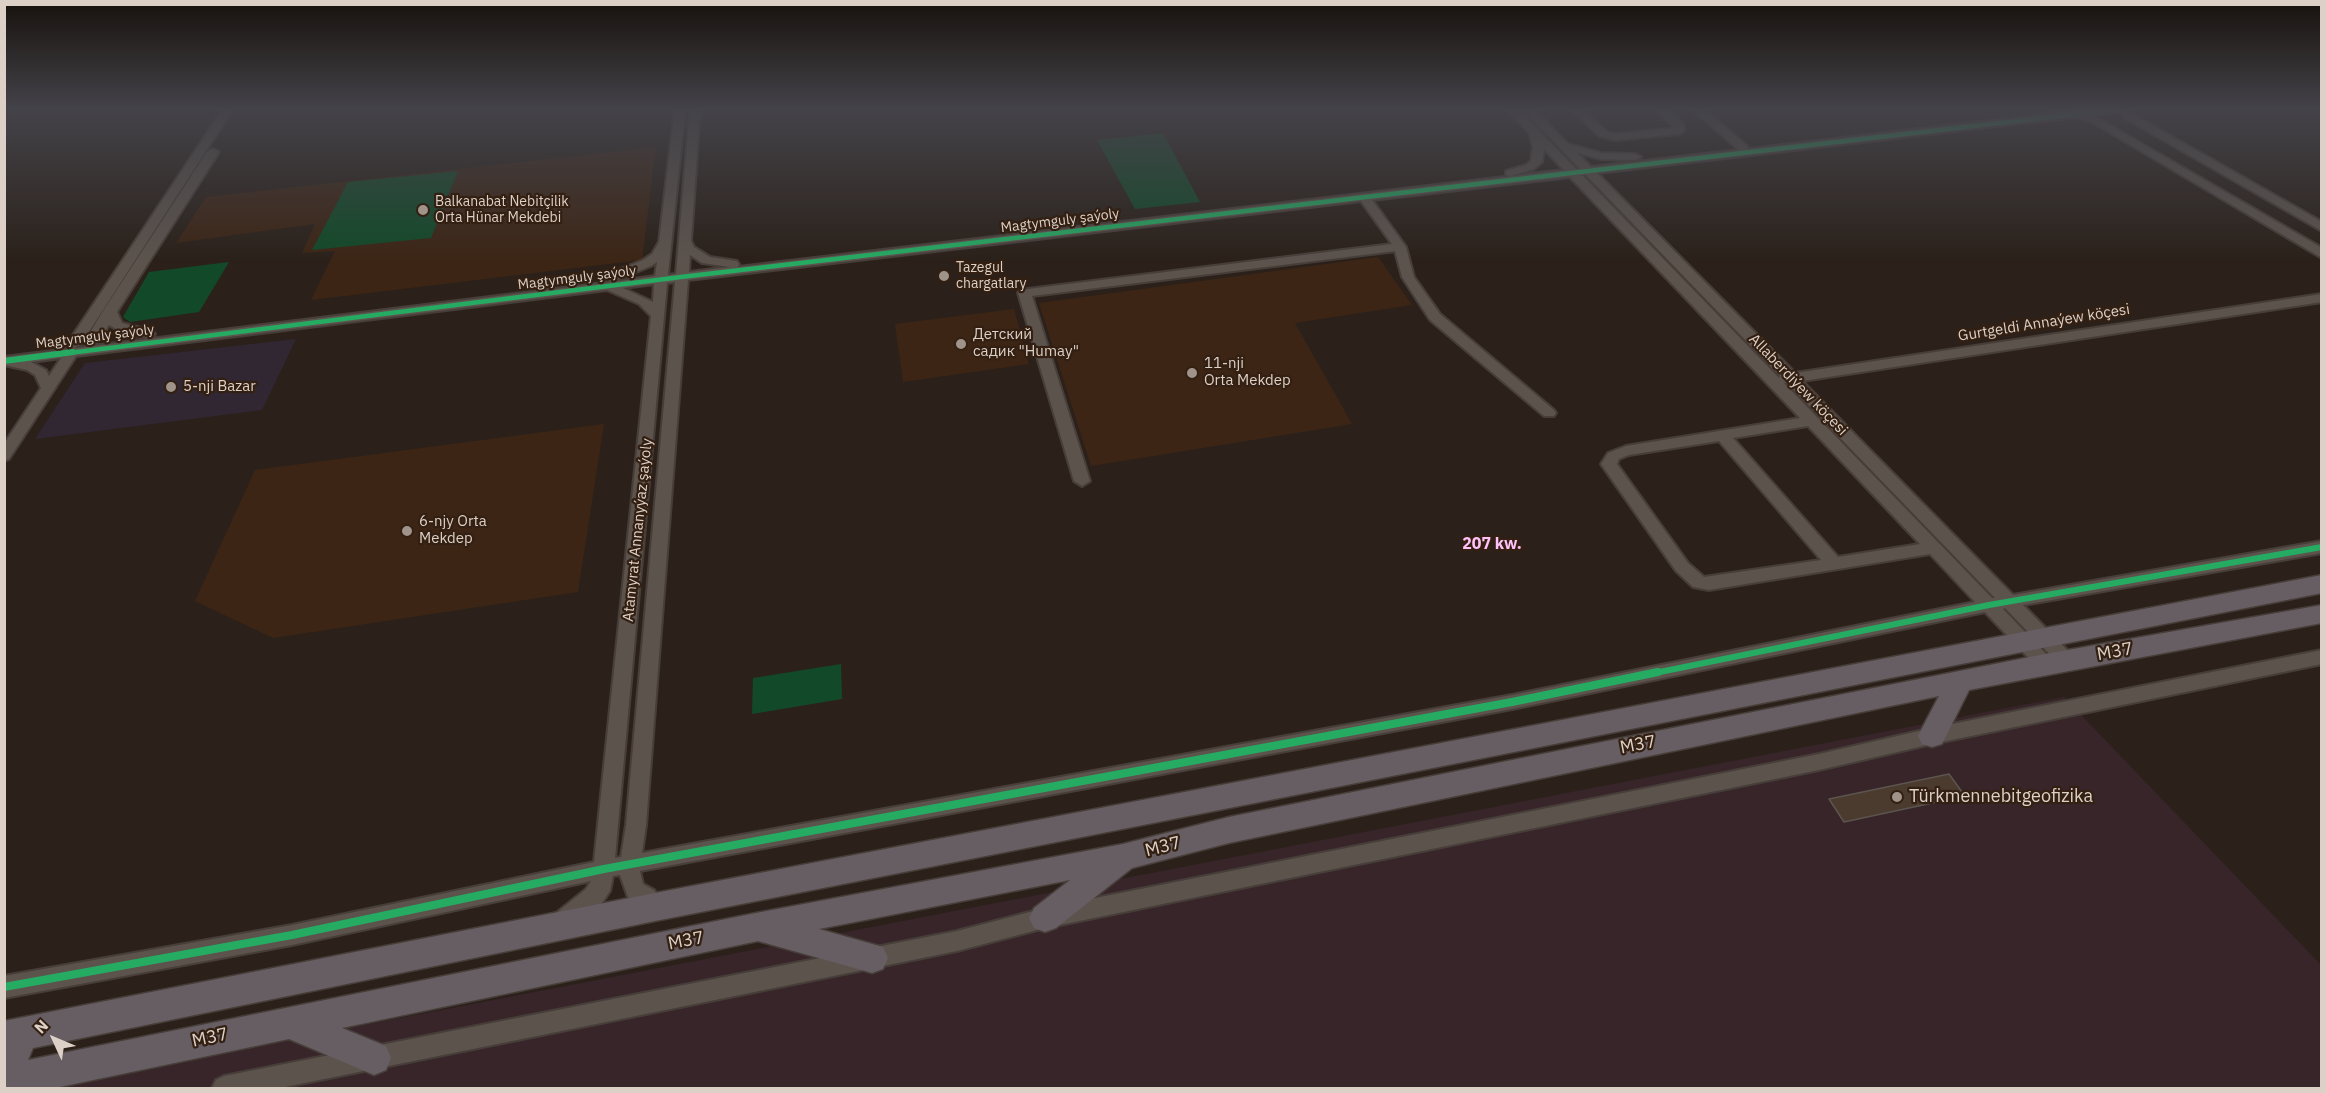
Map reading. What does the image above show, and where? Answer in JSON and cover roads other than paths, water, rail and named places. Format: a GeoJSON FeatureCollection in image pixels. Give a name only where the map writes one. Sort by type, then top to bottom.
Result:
{"type":"FeatureCollection","features":[{"type":"Feature","properties":{"kind":"highway","name":"M37"},"geometry":{"type":"LineString","coordinates":[[4,1082],[286,1022],[756,927],[1123,856],[1229,830],[1960,681],[2045,651],[2322,584]]}},
{"type":"Feature","properties":{"kind":"highway","name":"M37"},"geometry":{"type":"LineString","coordinates":[[13,1037],[655,907],[2045,651],[2322,614]]}},
{"type":"Feature","properties":{"kind":"highway"},"geometry":{"type":"LineString","coordinates":[[1932,736],[1960,681]]}},
{"type":"Feature","properties":{"kind":"highway"},"geometry":{"type":"LineString","coordinates":[[1045,918],[1123,856]]}},
{"type":"Feature","properties":{"kind":"highway"},"geometry":{"type":"LineString","coordinates":[[756,927],[872,958]]}},
{"type":"Feature","properties":{"kind":"highway"},"geometry":{"type":"LineString","coordinates":[[286,1022],[374,1058]]}},
{"type":"Feature","properties":{"kind":"highway"},"geometry":{"type":"LineString","coordinates":[[4,1076],[13,1037]]}},
{"type":"Feature","properties":{"kind":"street"},"geometry":{"type":"LineString","coordinates":[[4,456],[193,160]]}},
{"type":"Feature","properties":{"kind":"street"},"geometry":{"type":"LineString","coordinates":[[92,341],[208,160]]}},
{"type":"Feature","properties":{"kind":"street","name":"Atamyrat Annanyýaz şaýoly"},"geometry":{"type":"LineString","coordinates":[[554,929],[594,896],[602,882],[650,409],[657,314],[675,160]]}},
{"type":"Feature","properties":{"kind":"street","name":"Atamyrat Annanyýaz şaýoly"},"geometry":{"type":"LineString","coordinates":[[655,907],[635,890],[630,876],[630,864],[637,814],[691,160]]}},
{"type":"Feature","properties":{"kind":"street"},"geometry":{"type":"LineString","coordinates":[[1502,176],[1530,167],[1537,160]]}},
{"type":"Feature","properties":{"kind":"street","name":"Allaberdiýew köçesi"},"geometry":{"type":"LineString","coordinates":[[1570,160],[1791,378],[2045,651]]}},
{"type":"Feature","properties":{"kind":"street","name":"Allaberdiýew köçesi"},"geometry":{"type":"LineString","coordinates":[[1573,160],[1600,200],[1810,421],[1934,548],[1998,603],[2045,651]]}},
{"type":"Feature","properties":{"kind":"street","name":"Magtymguly şaýoly"},"geometry":{"type":"LineString","coordinates":[[4,362],[73,348],[92,341],[148,334],[1520,179],[1640,160]]}},
{"type":"Feature","properties":{"kind":"street","name":"Magtymguly şaýoly"},"geometry":{"type":"LineString","coordinates":[[681,274],[733,264],[1655,160]]}},
{"type":"Feature","properties":{"kind":"street"},"geometry":{"type":"LineString","coordinates":[[2163,160],[2322,254]]}},
{"type":"Feature","properties":{"kind":"street"},"geometry":{"type":"LineString","coordinates":[[2205,160],[2322,227]]}},
{"type":"Feature","properties":{"kind":"street"},"geometry":{"type":"LineString","coordinates":[[1520,179],[1561,183],[1600,200]]}},
{"type":"Feature","properties":{"kind":"street"},"geometry":{"type":"LineString","coordinates":[[1365,197],[1400,247],[1408,278],[1435,317],[1549,413]]}},
{"type":"Feature","properties":{"kind":"street"},"geometry":{"type":"LineString","coordinates":[[608,282],[657,256],[666,241]]}},
{"type":"Feature","properties":{"kind":"street"},"geometry":{"type":"LineString","coordinates":[[685,241],[689,249],[706,260],[733,264]]}},
{"type":"Feature","properties":{"kind":"street"},"geometry":{"type":"LineString","coordinates":[[1082,481],[1025,293],[1400,247]]}},
{"type":"Feature","properties":{"kind":"street"},"geometry":{"type":"LineString","coordinates":[[608,282],[644,301],[657,314]]}},
{"type":"Feature","properties":{"kind":"street","name":"Magtymguly şaýoly"},"geometry":{"type":"LineString","coordinates":[[4,352],[73,348],[608,282]]}},
{"type":"Feature","properties":{"kind":"street","name":"Gurtgeldi Annaýew köçesi"},"geometry":{"type":"LineString","coordinates":[[1772,381],[2322,298]]}},
{"type":"Feature","properties":{"kind":"street"},"geometry":{"type":"LineString","coordinates":[[110,311],[116,325],[123,329],[148,334]]}},
{"type":"Feature","properties":{"kind":"street"},"geometry":{"type":"LineString","coordinates":[[4,362],[31,366],[41,373],[49,389]]}},
{"type":"Feature","properties":{"kind":"street"},"geometry":{"type":"LineString","coordinates":[[1810,421],[1626,451],[1613,456],[1609,464],[1689,575],[1699,583],[1709,584],[1934,548]]}},
{"type":"Feature","properties":{"kind":"street"},"geometry":{"type":"LineString","coordinates":[[1722,435],[1834,564]]}},
{"type":"Feature","properties":{"kind":"street"},"geometry":{"type":"LineString","coordinates":[[4,987],[292,935],[604,868],[1512,702],[1998,603],[2322,547]]}},
{"type":"Feature","properties":{"kind":"street"},"geometry":{"type":"LineString","coordinates":[[224,1089],[872,958],[1045,918],[1808,764],[1932,736],[2322,657]]}},
{"type":"Feature","properties":{"kind":"place","name":"Balkanabat Nebitçilik Orta Hünar Mekdebi"},"geometry":{"type":"Point","coordinates":[423,210]}},
{"type":"Feature","properties":{"kind":"place","name":"Tazegul chargatlary"},"geometry":{"type":"Point","coordinates":[944,276]}},
{"type":"Feature","properties":{"kind":"place","name":"Детский садик \"Humay\""},"geometry":{"type":"Point","coordinates":[961,344]}},
{"type":"Feature","properties":{"kind":"place","name":"11-nji Orta Mekdep"},"geometry":{"type":"Point","coordinates":[1192,373]}},
{"type":"Feature","properties":{"kind":"place","name":"5-nji Bazar"},"geometry":{"type":"Point","coordinates":[171,387]}},
{"type":"Feature","properties":{"kind":"place","name":"6-njy Orta Mekdep"},"geometry":{"type":"Point","coordinates":[407,531]}},
{"type":"Feature","properties":{"kind":"place","name":"Türkmennebitgeofizika"},"geometry":{"type":"Point","coordinates":[1897,797]}},
{"type":"Feature","properties":{"kind":"district","name":"207 kw."},"geometry":{"type":"Point","coordinates":[1492,544]}}]}
